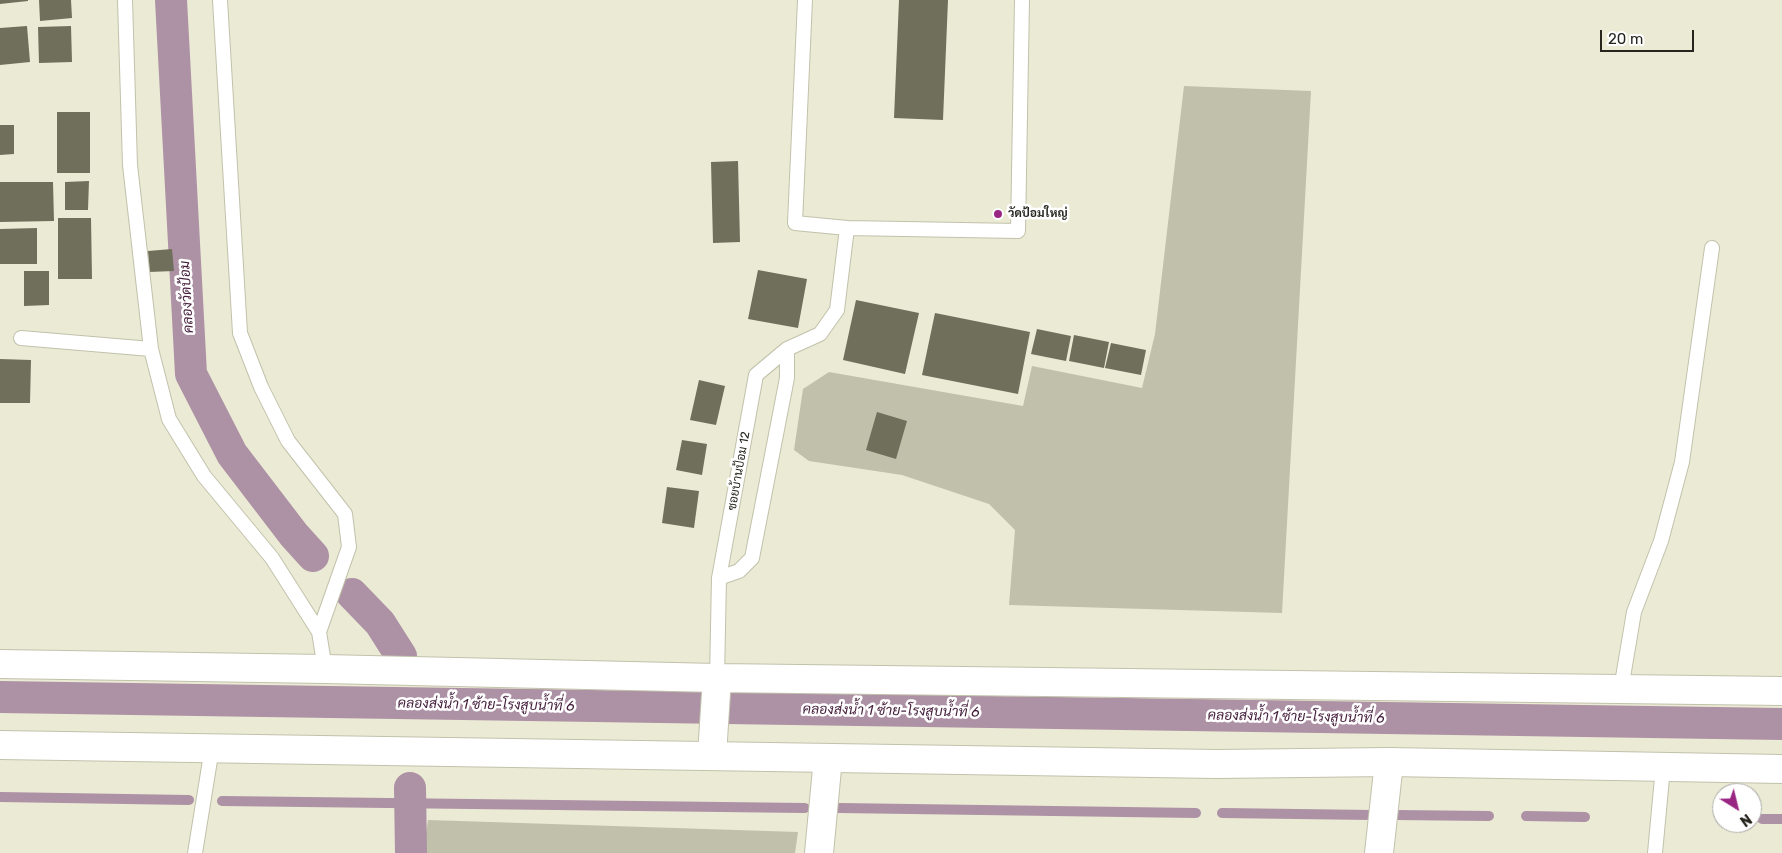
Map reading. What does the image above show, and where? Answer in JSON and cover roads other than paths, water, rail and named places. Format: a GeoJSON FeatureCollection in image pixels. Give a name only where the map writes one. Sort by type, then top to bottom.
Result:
{"type":"FeatureCollection","features":[{"type":"Feature","properties":{"kind":"street"},"geometry":{"type":"LineString","coordinates":[[0,664],[325,669],[717,686],[1782,691]]}},
{"type":"Feature","properties":{"kind":"street","name":"ซอยบ้านป้อม 12"},"geometry":{"type":"LineString","coordinates":[[713,744],[717,686]]}},
{"type":"Feature","properties":{"kind":"street"},"geometry":{"type":"LineString","coordinates":[[0,745],[212,748],[713,744],[828,758],[1217,764],[1389,762],[1782,769]]}},
{"type":"Feature","properties":{"kind":"street"},"geometry":{"type":"LineString","coordinates":[[819,853],[828,758]]}},
{"type":"Feature","properties":{"kind":"street"},"geometry":{"type":"LineString","coordinates":[[1379,853],[1389,762]]}},
{"type":"Feature","properties":{"kind":"lane"},"geometry":{"type":"LineString","coordinates":[[125,0],[130,165],[151,349],[169,420],[204,476],[272,558],[319,632],[325,669]]}},
{"type":"Feature","properties":{"kind":"lane"},"geometry":{"type":"LineString","coordinates":[[220,0],[240,333],[262,387],[288,441],[345,514],[349,547],[319,632]]}},
{"type":"Feature","properties":{"kind":"lane"},"geometry":{"type":"LineString","coordinates":[[805,0],[795,222],[847,228],[1018,230],[1022,0]]}},
{"type":"Feature","properties":{"kind":"lane","name":"ซอยบ้านป้อม 12"},"geometry":{"type":"LineString","coordinates":[[717,686],[719,578],[756,375],[787,349],[820,334],[837,310],[847,228]]}},
{"type":"Feature","properties":{"kind":"lane"},"geometry":{"type":"LineString","coordinates":[[1621,689],[1634,612],[1661,541],[1682,462],[1712,248]]}},
{"type":"Feature","properties":{"kind":"lane"},"geometry":{"type":"LineString","coordinates":[[21,338],[151,349]]}},
{"type":"Feature","properties":{"kind":"lane"},"geometry":{"type":"LineString","coordinates":[[719,578],[739,571],[752,558],[787,378],[787,349]]}},
{"type":"Feature","properties":{"kind":"lane"},"geometry":{"type":"LineString","coordinates":[[196,853],[212,748]]}},
{"type":"Feature","properties":{"kind":"lane"},"geometry":{"type":"LineString","coordinates":[[1656,853],[1663,767]]}},
{"type":"Feature","properties":{"kind":"waterway","name":"คลองวัดป้อม"},"geometry":{"type":"LineString","coordinates":[[171,0],[191,374],[232,454],[294,535],[313,556]]}},
{"type":"Feature","properties":{"kind":"waterway","name":"คลองวัดป้อม"},"geometry":{"type":"LineString","coordinates":[[352,594],[380,623],[401,656]]}},
{"type":"Feature","properties":{"kind":"waterway","name":"คลองส่งน้ำ 1 ซ้าย-โรงสูบน้ำที่ 6"},"geometry":{"type":"LineString","coordinates":[[0,697],[1782,724]]}},
{"type":"Feature","properties":{"kind":"waterway","name":"คลองวัดป้อม"},"geometry":{"type":"LineString","coordinates":[[410,788],[411,853]]}},
{"type":"Feature","properties":{"kind":"waterway"},"geometry":{"type":"LineString","coordinates":[[0,797],[189,800]]}},
{"type":"Feature","properties":{"kind":"waterway"},"geometry":{"type":"LineString","coordinates":[[222,801],[805,808]]}},
{"type":"Feature","properties":{"kind":"waterway"},"geometry":{"type":"LineString","coordinates":[[839,808],[1196,813]]}},
{"type":"Feature","properties":{"kind":"waterway"},"geometry":{"type":"LineString","coordinates":[[1222,813],[1371,815]]}},
{"type":"Feature","properties":{"kind":"waterway"},"geometry":{"type":"LineString","coordinates":[[1396,815],[1489,816]]}},
{"type":"Feature","properties":{"kind":"waterway"},"geometry":{"type":"LineString","coordinates":[[1526,816],[1585,817]]}},
{"type":"Feature","properties":{"kind":"waterway"},"geometry":{"type":"LineString","coordinates":[[1762,819],[1782,819]]}},
{"type":"Feature","properties":{"kind":"place","name":"วัดป้อมใหญ่"},"geometry":{"type":"Point","coordinates":[998,214]}}]}
